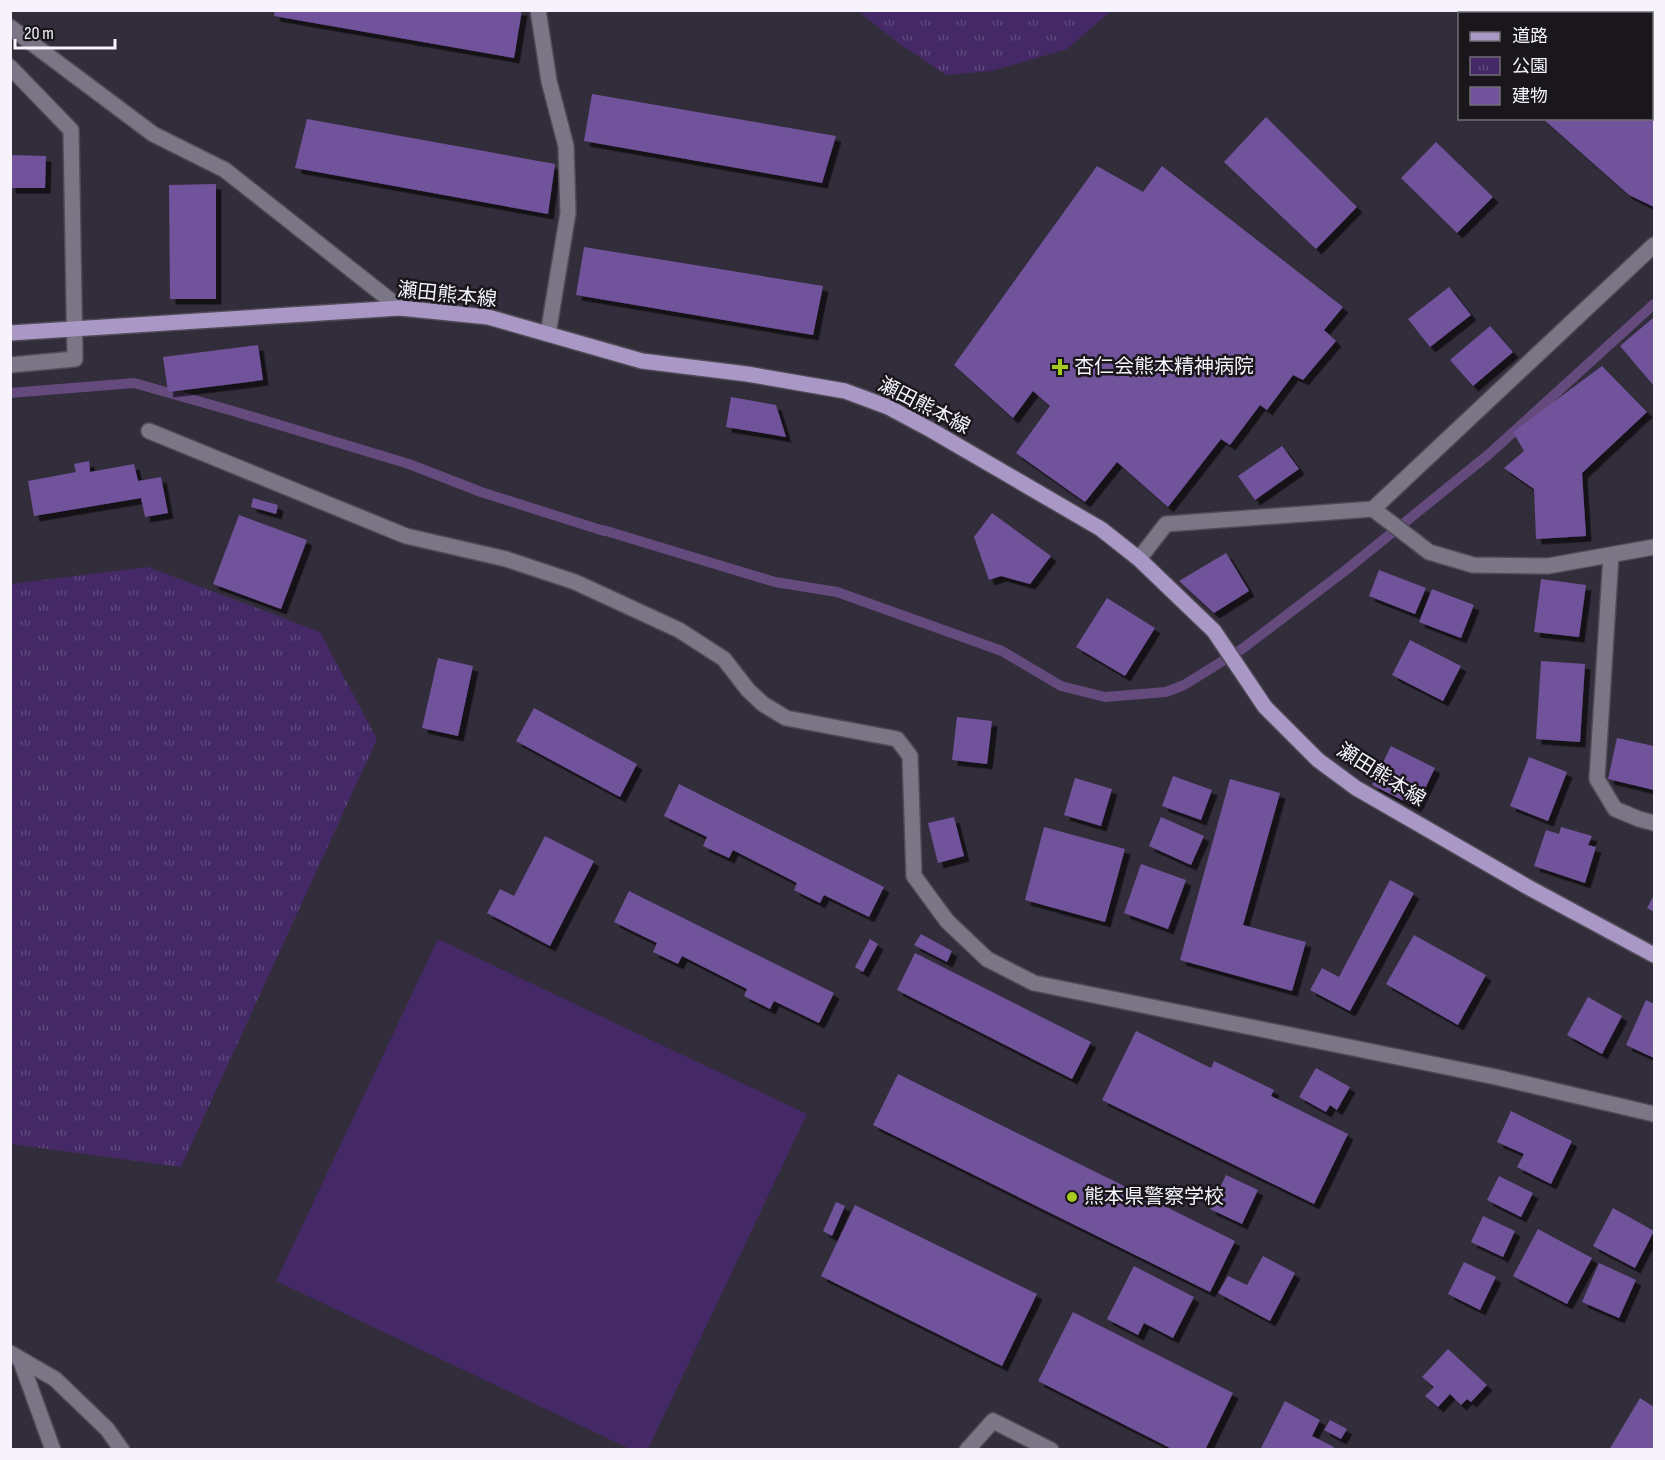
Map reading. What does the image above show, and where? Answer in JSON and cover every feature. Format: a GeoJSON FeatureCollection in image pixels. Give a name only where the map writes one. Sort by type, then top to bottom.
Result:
{"type":"FeatureCollection","features":[{"type":"Feature","properties":{"kind":"main road","name":"瀬田熊本線"},"geometry":{"type":"LineString","coordinates":[[10,333],[400,309],[488,317],[642,361],[747,374],[845,391],[888,407],[1101,529],[1138,559],[1214,631],[1265,707],[1318,760],[1356,788],[1526,886],[1654,955]]}},
{"type":"Feature","properties":{"kind":"street"},"geometry":{"type":"LineString","coordinates":[[538,10],[549,81],[566,146],[568,213],[548,334]]}},
{"type":"Feature","properties":{"kind":"street"},"geometry":{"type":"LineString","coordinates":[[10,27],[153,134],[225,170],[400,309]]}},
{"type":"Feature","properties":{"kind":"street"},"geometry":{"type":"LineString","coordinates":[[10,67],[71,130],[75,359],[10,365]]}},
{"type":"Feature","properties":{"kind":"street"},"geometry":{"type":"LineString","coordinates":[[10,85],[32,89]]}},
{"type":"Feature","properties":{"kind":"street"},"geometry":{"type":"LineString","coordinates":[[1138,559],[1167,524],[1373,509],[1654,245]]}},
{"type":"Feature","properties":{"kind":"street"},"geometry":{"type":"LineString","coordinates":[[149,432],[406,536],[506,559],[575,582],[679,630],[724,659],[748,690],[763,704],[786,718],[897,740],[910,756],[914,876],[947,921],[987,958],[1034,982],[1496,1077],[1654,1114]]}},
{"type":"Feature","properties":{"kind":"street"},"geometry":{"type":"LineString","coordinates":[[1373,509],[1429,552],[1473,565],[1548,566],[1654,547]]}},
{"type":"Feature","properties":{"kind":"street"},"geometry":{"type":"LineString","coordinates":[[1611,555],[1597,779],[1615,809],[1654,823]]}},
{"type":"Feature","properties":{"kind":"street"},"geometry":{"type":"LineString","coordinates":[[15,1356],[53,1449]]}},
{"type":"Feature","properties":{"kind":"street"},"geometry":{"type":"LineString","coordinates":[[15,1356],[55,1379],[107,1429],[122,1449]]}},
{"type":"Feature","properties":{"kind":"street"},"geometry":{"type":"LineString","coordinates":[[967,1449],[993,1421],[1051,1449]]}},
{"type":"Feature","properties":{"kind":"green space"},"geometry":{"type":"Polygon","coordinates":[[[858,11],[1111,11],[1067,49],[992,71],[946,75],[901,45],[858,11]]]}},
{"type":"Feature","properties":{"kind":"green space"},"geometry":{"type":"Polygon","coordinates":[[[148,567],[320,632],[377,739],[181,1167],[11,1144],[11,584],[148,567]]]}},
{"type":"Feature","properties":{"kind":"green space"},"geometry":{"type":"Polygon","coordinates":[[[438,939],[807,1114],[648,1449],[630,1449],[276,1281],[438,939]]]}},
{"type":"Feature","properties":{"kind":"building"},"geometry":{"type":"Polygon","coordinates":[[[275,10],[522,10],[514,58],[274,16],[275,10]]]}},
{"type":"Feature","properties":{"kind":"building"},"geometry":{"type":"Polygon","coordinates":[[[1458,10],[1555,10],[1554,12],[1460,12],[1458,10]]]}},
{"type":"Feature","properties":{"kind":"building"},"geometry":{"type":"Polygon","coordinates":[[[1564,10],[1654,10],[1654,207],[1629,195],[1544,120],[1653,120],[1653,12],[1566,12],[1564,10]]]}},
{"type":"Feature","properties":{"kind":"building"},"geometry":{"type":"Polygon","coordinates":[[[592,94],[836,136],[822,183],[584,141],[592,94]]]}},
{"type":"Feature","properties":{"kind":"building"},"geometry":{"type":"Polygon","coordinates":[[[1266,117],[1357,207],[1316,249],[1224,162],[1266,117]]]}},
{"type":"Feature","properties":{"kind":"building"},"geometry":{"type":"Polygon","coordinates":[[[307,119],[555,164],[548,214],[295,168],[307,119]]]}},
{"type":"Feature","properties":{"kind":"building"},"geometry":{"type":"Polygon","coordinates":[[[1436,142],[1493,197],[1457,233],[1401,178],[1436,142]]]}},
{"type":"Feature","properties":{"kind":"building"},"geometry":{"type":"Polygon","coordinates":[[[10,155],[46,156],[45,188],[10,188],[10,155]]]}},
{"type":"Feature","properties":{"kind":"building"},"geometry":{"type":"Polygon","coordinates":[[[1097,166],[1143,192],[1162,166],[1343,307],[1324,330],[1336,341],[1303,380],[1293,375],[1267,410],[1260,405],[1230,445],[1221,439],[1168,507],[1117,462],[1085,502],[1016,453],[1050,406],[1033,391],[1013,418],[954,365],[1097,166]]]}},
{"type":"Feature","properties":{"kind":"building"},"geometry":{"type":"Polygon","coordinates":[[[216,184],[216,299],[170,299],[169,185],[216,184]]]}},
{"type":"Feature","properties":{"kind":"building"},"geometry":{"type":"Polygon","coordinates":[[[584,247],[823,286],[813,335],[576,295],[584,247]]]}},
{"type":"Feature","properties":{"kind":"building"},"geometry":{"type":"Polygon","coordinates":[[[1449,287],[1471,315],[1430,347],[1408,319],[1449,287]]]}},
{"type":"Feature","properties":{"kind":"building"},"geometry":{"type":"Polygon","coordinates":[[[1654,317],[1654,386],[1620,346],[1654,317]]]}},
{"type":"Feature","properties":{"kind":"building"},"geometry":{"type":"Polygon","coordinates":[[[1490,326],[1513,352],[1473,386],[1450,360],[1490,326]]]}},
{"type":"Feature","properties":{"kind":"building"},"geometry":{"type":"Polygon","coordinates":[[[258,345],[263,380],[168,392],[163,357],[258,345]]]}},
{"type":"Feature","properties":{"kind":"building"},"geometry":{"type":"Polygon","coordinates":[[[1602,366],[1647,412],[1582,473],[1586,536],[1536,539],[1534,489],[1504,468],[1524,451],[1513,432],[1602,366]]]}},
{"type":"Feature","properties":{"kind":"building"},"geometry":{"type":"Polygon","coordinates":[[[731,397],[776,405],[786,437],[726,427],[731,397]]]}},
{"type":"Feature","properties":{"kind":"building"},"geometry":{"type":"Polygon","coordinates":[[[1282,446],[1299,469],[1255,500],[1238,476],[1282,446]]]}},
{"type":"Feature","properties":{"kind":"building"},"geometry":{"type":"Polygon","coordinates":[[[89,461],[90,472],[134,464],[138,481],[161,477],[168,513],[145,517],[141,498],[34,516],[28,481],[76,472],[74,464],[89,461]]]}},
{"type":"Feature","properties":{"kind":"building"},"geometry":{"type":"Polygon","coordinates":[[[253,498],[278,505],[276,514],[251,507],[253,498]]]}},
{"type":"Feature","properties":{"kind":"building"},"geometry":{"type":"Polygon","coordinates":[[[992,513],[1051,556],[1030,584],[1001,576],[989,580],[974,537],[992,513]]]}},
{"type":"Feature","properties":{"kind":"building"},"geometry":{"type":"Polygon","coordinates":[[[239,515],[307,540],[281,609],[213,584],[239,515]]]}},
{"type":"Feature","properties":{"kind":"building"},"geometry":{"type":"Polygon","coordinates":[[[1226,553],[1249,591],[1214,613],[1179,581],[1226,553]]]}},
{"type":"Feature","properties":{"kind":"building"},"geometry":{"type":"Polygon","coordinates":[[[1379,570],[1426,588],[1415,614],[1369,596],[1379,570]]]}},
{"type":"Feature","properties":{"kind":"building"},"geometry":{"type":"Polygon","coordinates":[[[1541,579],[1586,585],[1579,637],[1534,632],[1541,579]]]}},
{"type":"Feature","properties":{"kind":"building"},"geometry":{"type":"Polygon","coordinates":[[[1432,589],[1474,605],[1461,638],[1419,622],[1432,589]]]}},
{"type":"Feature","properties":{"kind":"building"},"geometry":{"type":"Polygon","coordinates":[[[1107,598],[1155,628],[1125,676],[1076,647],[1107,598]]]}},
{"type":"Feature","properties":{"kind":"building"},"geometry":{"type":"Polygon","coordinates":[[[1410,640],[1461,666],[1443,701],[1392,675],[1410,640]]]}},
{"type":"Feature","properties":{"kind":"building"},"geometry":{"type":"Polygon","coordinates":[[[438,658],[473,666],[458,736],[422,728],[438,658]]]}},
{"type":"Feature","properties":{"kind":"building"},"geometry":{"type":"Polygon","coordinates":[[[1541,661],[1585,664],[1580,742],[1536,739],[1541,661]]]}},
{"type":"Feature","properties":{"kind":"building"},"geometry":{"type":"Polygon","coordinates":[[[534,708],[637,764],[620,797],[516,741],[534,708]]]}},
{"type":"Feature","properties":{"kind":"building"},"geometry":{"type":"Polygon","coordinates":[[[957,717],[992,721],[987,764],[952,760],[957,717]]]}},
{"type":"Feature","properties":{"kind":"building"},"geometry":{"type":"Polygon","coordinates":[[[1617,738],[1654,746],[1654,790],[1608,779],[1617,738]]]}},
{"type":"Feature","properties":{"kind":"building"},"geometry":{"type":"Polygon","coordinates":[[[1391,746],[1435,768],[1416,807],[1372,785],[1391,746]]]}},
{"type":"Feature","properties":{"kind":"building"},"geometry":{"type":"Polygon","coordinates":[[[1529,757],[1567,772],[1548,821],[1510,806],[1529,757]]]}},
{"type":"Feature","properties":{"kind":"building"},"geometry":{"type":"Polygon","coordinates":[[[1173,776],[1212,790],[1201,820],[1162,806],[1173,776]]]}},
{"type":"Feature","properties":{"kind":"building"},"geometry":{"type":"Polygon","coordinates":[[[1075,778],[1112,789],[1101,826],[1064,815],[1075,778]]]}},
{"type":"Feature","properties":{"kind":"building"},"geometry":{"type":"Polygon","coordinates":[[[1230,779],[1280,793],[1243,925],[1306,942],[1292,991],[1180,960],[1230,779]]]}},
{"type":"Feature","properties":{"kind":"building"},"geometry":{"type":"Polygon","coordinates":[[[679,784],[884,887],[869,917],[824,895],[820,903],[794,890],[797,883],[733,850],[729,858],[703,846],[707,837],[664,816],[679,784]]]}},
{"type":"Feature","properties":{"kind":"building"},"geometry":{"type":"Polygon","coordinates":[[[954,817],[964,856],[938,863],[928,823],[954,817]]]}},
{"type":"Feature","properties":{"kind":"building"},"geometry":{"type":"Polygon","coordinates":[[[1161,817],[1204,836],[1191,865],[1149,846],[1161,817]]]}},
{"type":"Feature","properties":{"kind":"building"},"geometry":{"type":"Polygon","coordinates":[[[1044,827],[1125,849],[1105,922],[1025,900],[1044,827]]]}},
{"type":"Feature","properties":{"kind":"building"},"geometry":{"type":"Polygon","coordinates":[[[1561,827],[1592,836],[1588,845],[1596,847],[1585,883],[1534,866],[1546,830],[1559,834],[1561,827]]]}},
{"type":"Feature","properties":{"kind":"building"},"geometry":{"type":"Polygon","coordinates":[[[545,836],[594,861],[550,946],[487,913],[500,889],[514,896],[545,836]]]}},
{"type":"Feature","properties":{"kind":"building"},"geometry":{"type":"Polygon","coordinates":[[[1141,864],[1186,880],[1168,929],[1124,913],[1141,864]]]}},
{"type":"Feature","properties":{"kind":"building"},"geometry":{"type":"Polygon","coordinates":[[[1390,880],[1414,893],[1350,1011],[1310,990],[1322,968],[1339,977],[1390,880]]]}},
{"type":"Feature","properties":{"kind":"building"},"geometry":{"type":"Polygon","coordinates":[[[629,891],[834,993],[819,1023],[774,1001],[770,1009],[744,996],[747,989],[682,956],[678,964],[653,952],[657,943],[614,922],[629,891]]]}},
{"type":"Feature","properties":{"kind":"building"},"geometry":{"type":"Polygon","coordinates":[[[1654,895],[1654,912],[1647,908],[1654,895]]]}},
{"type":"Feature","properties":{"kind":"building"},"geometry":{"type":"Polygon","coordinates":[[[921,934],[952,951],[947,962],[914,945],[921,934]]]}},
{"type":"Feature","properties":{"kind":"building"},"geometry":{"type":"Polygon","coordinates":[[[1414,935],[1486,975],[1458,1025],[1386,984],[1414,935]]]}},
{"type":"Feature","properties":{"kind":"building"},"geometry":{"type":"Polygon","coordinates":[[[870,939],[878,944],[863,972],[855,967],[870,939]]]}},
{"type":"Feature","properties":{"kind":"building"},"geometry":{"type":"Polygon","coordinates":[[[915,953],[1091,1042],[1072,1079],[897,990],[915,953]]]}},
{"type":"Feature","properties":{"kind":"building"},"geometry":{"type":"Polygon","coordinates":[[[1588,997],[1622,1016],[1602,1054],[1567,1035],[1588,997]]]}},
{"type":"Feature","properties":{"kind":"building"},"geometry":{"type":"Polygon","coordinates":[[[1646,1000],[1654,1004],[1654,1058],[1626,1045],[1646,1000]]]}},
{"type":"Feature","properties":{"kind":"building"},"geometry":{"type":"Polygon","coordinates":[[[1136,1031],[1211,1068],[1214,1061],[1274,1090],[1271,1096],[1348,1134],[1314,1204],[1102,1100],[1136,1031]]]}},
{"type":"Feature","properties":{"kind":"building"},"geometry":{"type":"Polygon","coordinates":[[[1316,1068],[1350,1087],[1337,1110],[1330,1105],[1326,1112],[1299,1097],[1316,1068]]]}},
{"type":"Feature","properties":{"kind":"building"},"geometry":{"type":"Polygon","coordinates":[[[898,1074],[1235,1241],[1210,1292],[873,1125],[898,1074]]]}},
{"type":"Feature","properties":{"kind":"building"},"geometry":{"type":"Polygon","coordinates":[[[1511,1111],[1572,1141],[1551,1184],[1517,1167],[1524,1154],[1497,1142],[1511,1111]]]}},
{"type":"Feature","properties":{"kind":"building"},"geometry":{"type":"Polygon","coordinates":[[[1226,1175],[1258,1190],[1242,1224],[1210,1209],[1226,1175]]]}},
{"type":"Feature","properties":{"kind":"building"},"geometry":{"type":"Polygon","coordinates":[[[1499,1176],[1533,1193],[1521,1217],[1487,1200],[1499,1176]]]}},
{"type":"Feature","properties":{"kind":"building"},"geometry":{"type":"Polygon","coordinates":[[[836,1202],[845,1206],[832,1236],[823,1231],[836,1202]]]}},
{"type":"Feature","properties":{"kind":"building"},"geometry":{"type":"Polygon","coordinates":[[[855,1205],[1037,1294],[1002,1366],[821,1276],[855,1205]]]}},
{"type":"Feature","properties":{"kind":"building"},"geometry":{"type":"Polygon","coordinates":[[[1613,1208],[1654,1231],[1635,1268],[1593,1246],[1613,1208]]]}},
{"type":"Feature","properties":{"kind":"building"},"geometry":{"type":"Polygon","coordinates":[[[1483,1216],[1515,1231],[1503,1257],[1471,1242],[1483,1216]]]}},
{"type":"Feature","properties":{"kind":"building"},"geometry":{"type":"Polygon","coordinates":[[[1538,1229],[1592,1258],[1567,1304],[1513,1276],[1538,1229]]]}},
{"type":"Feature","properties":{"kind":"building"},"geometry":{"type":"Polygon","coordinates":[[[1263,1256],[1295,1273],[1270,1321],[1218,1293],[1228,1276],[1247,1285],[1263,1256]]]}},
{"type":"Feature","properties":{"kind":"building"},"geometry":{"type":"Polygon","coordinates":[[[1464,1262],[1496,1277],[1480,1310],[1448,1294],[1464,1262]]]}},
{"type":"Feature","properties":{"kind":"building"},"geometry":{"type":"Polygon","coordinates":[[[1599,1263],[1636,1280],[1619,1318],[1582,1302],[1599,1263]]]}},
{"type":"Feature","properties":{"kind":"building"},"geometry":{"type":"Polygon","coordinates":[[[1134,1266],[1194,1297],[1173,1338],[1144,1323],[1138,1335],[1107,1319],[1134,1266]]]}},
{"type":"Feature","properties":{"kind":"building"},"geometry":{"type":"Polygon","coordinates":[[[1073,1312],[1233,1393],[1205,1450],[1174,1450],[1038,1381],[1073,1312]]]}},
{"type":"Feature","properties":{"kind":"building"},"geometry":{"type":"Polygon","coordinates":[[[1448,1349],[1487,1385],[1471,1402],[1467,1399],[1461,1405],[1450,1394],[1438,1407],[1425,1396],[1434,1387],[1422,1377],[1448,1349]]]}},
{"type":"Feature","properties":{"kind":"building"},"geometry":{"type":"Polygon","coordinates":[[[1640,1398],[1654,1407],[1654,1450],[1609,1450],[1640,1398]]]}},
{"type":"Feature","properties":{"kind":"building"},"geometry":{"type":"Polygon","coordinates":[[[1285,1401],[1320,1420],[1312,1436],[1334,1447],[1333,1450],[1260,1450],[1285,1401]]]}},
{"type":"Feature","properties":{"kind":"building"},"geometry":{"type":"Polygon","coordinates":[[[1330,1420],[1347,1429],[1341,1439],[1324,1430],[1330,1420]]]}},
{"type":"Feature","properties":{"kind":"waterway"},"geometry":{"type":"LineString","coordinates":[[10,393],[134,383],[409,464],[481,492],[775,582],[837,592],[1002,651],[1061,686],[1105,697],[1166,692],[1184,685],[1242,649],[1346,570],[1488,455],[1654,304]]}},
{"type":"Feature","properties":{"kind":"place","name":"杏仁会熊本精神病院"},"geometry":{"type":"Point","coordinates":[1060,367]}},
{"type":"Feature","properties":{"kind":"place","name":"熊本県警察学校"},"geometry":{"type":"Point","coordinates":[1072,1197]}}]}
